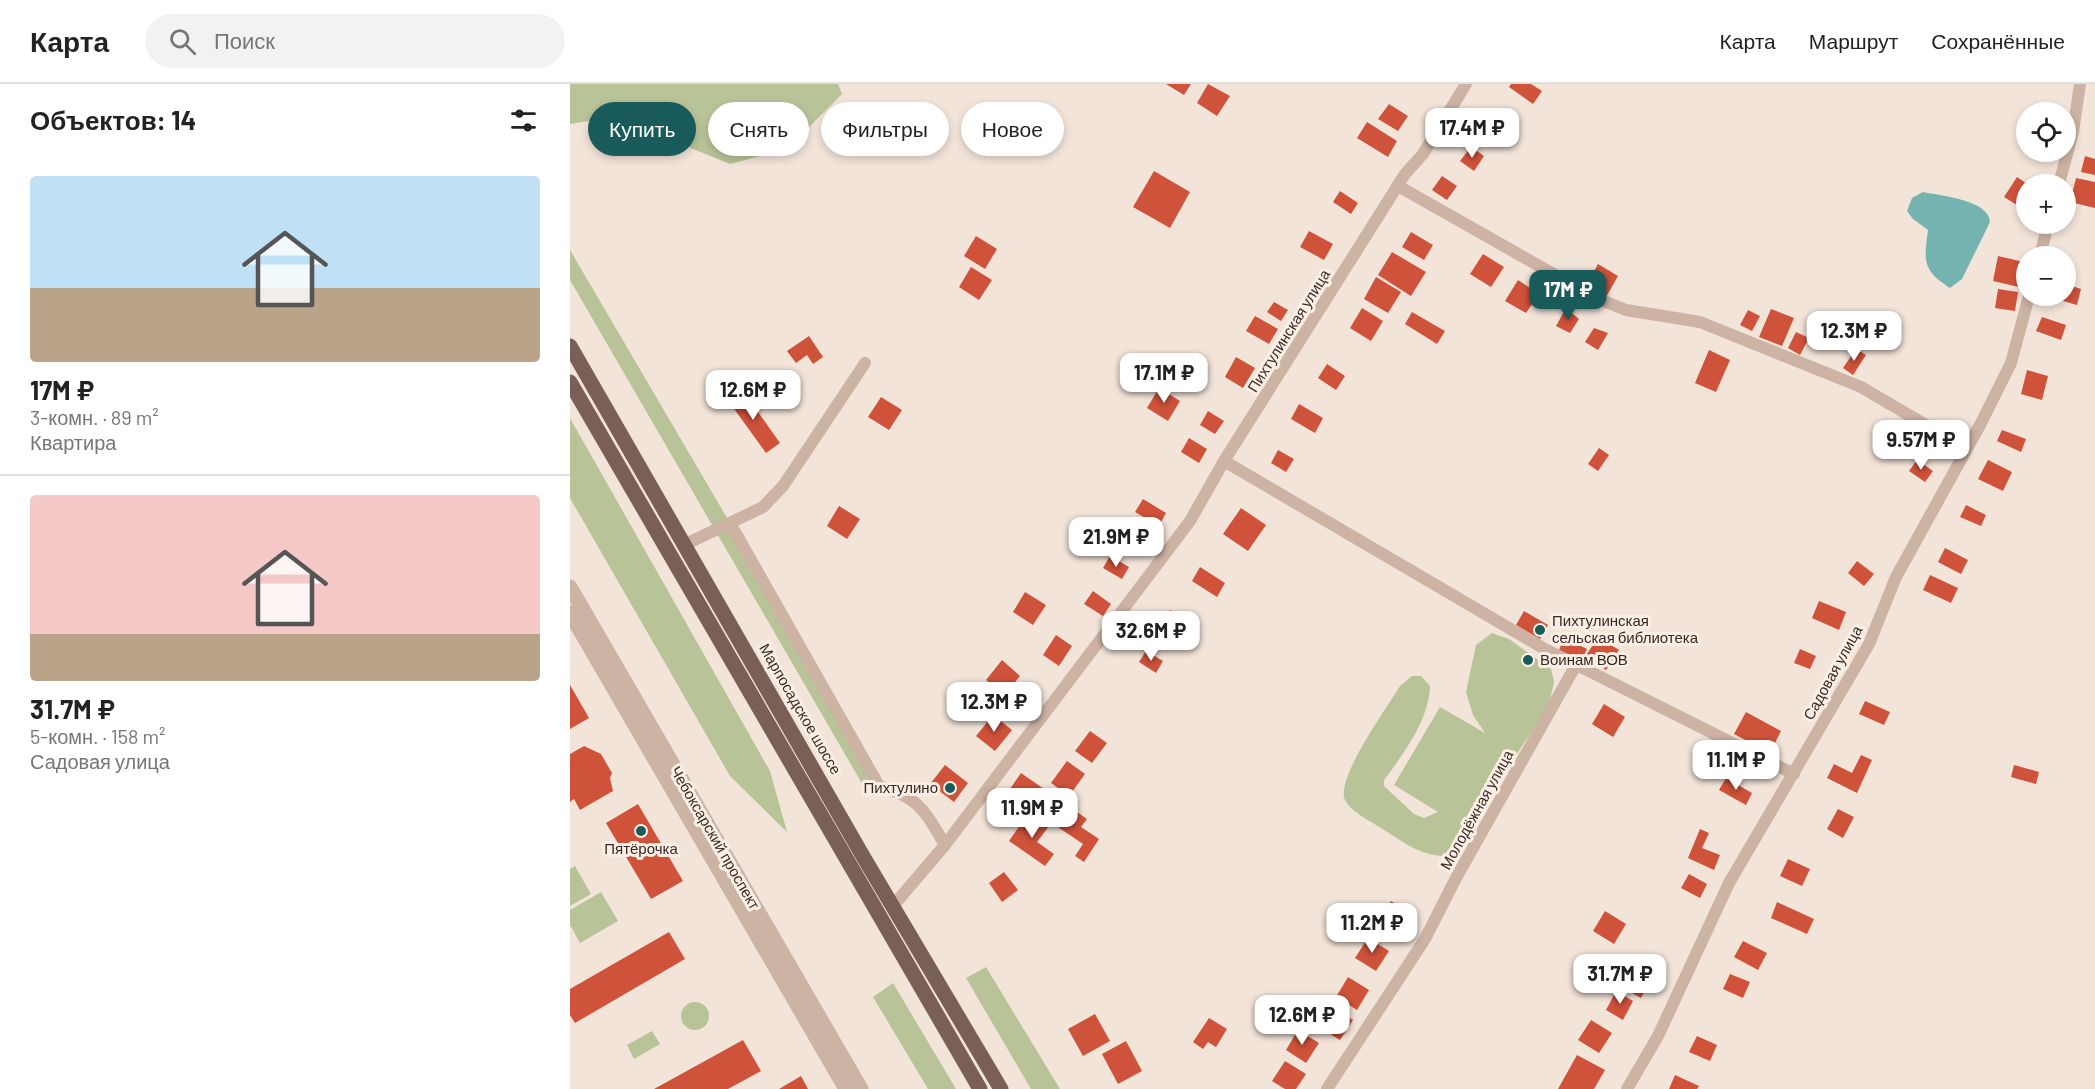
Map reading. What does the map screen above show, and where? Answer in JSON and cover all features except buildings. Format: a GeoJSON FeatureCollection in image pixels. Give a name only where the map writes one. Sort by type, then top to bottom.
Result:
{"type":"FeatureCollection","features":[{"type":"Feature","properties":{"kind":"main road","name":"Марпосадское шоссе"},"geometry":{"type":"LineString","coordinates":[[570,346],[892,906],[1001,1089]]}},
{"type":"Feature","properties":{"kind":"main road"},"geometry":{"type":"LineString","coordinates":[[570,382],[980,1089]]}},
{"type":"Feature","properties":{"kind":"street","name":"Пихтулинская улица"},"geometry":{"type":"LineString","coordinates":[[892,906],[945,845],[1190,521],[1224,461],[1398,186],[1423,154],[1466,84]]}},
{"type":"Feature","properties":{"kind":"street"},"geometry":{"type":"LineString","coordinates":[[2062,174],[2073,132],[2080,84]]}},
{"type":"Feature","properties":{"kind":"street"},"geometry":{"type":"LineString","coordinates":[[1398,186],[1594,297],[1626,310],[1700,322],[1850,382],[1965,448]]}},
{"type":"Feature","properties":{"kind":"street","name":"Садовая улица"},"geometry":{"type":"LineString","coordinates":[[1627,1089],[1658,1036],[1728,883],[1869,644],[1896,577],[2011,363],[2026,306]]}},
{"type":"Feature","properties":{"kind":"street"},"geometry":{"type":"LineString","coordinates":[[684,545],[763,507],[783,486],[865,363]]}},
{"type":"Feature","properties":{"kind":"street"},"geometry":{"type":"LineString","coordinates":[[1224,461],[1576,665],[1794,774]]}},
{"type":"Feature","properties":{"kind":"street"},"geometry":{"type":"LineString","coordinates":[[730,523],[879,786],[905,794],[918,805],[945,845]]}},
{"type":"Feature","properties":{"kind":"street","name":"Чебоксарский проспект"},"geometry":{"type":"LineString","coordinates":[[570,587],[818,1028],[846,1089]]}},
{"type":"Feature","properties":{"kind":"street","name":"Чебоксарский проспект"},"geometry":{"type":"LineString","coordinates":[[570,613],[804,1003]]}},
{"type":"Feature","properties":{"kind":"street","name":"Молодёжная улица"},"geometry":{"type":"LineString","coordinates":[[1327,1089],[1425,939],[1456,878],[1576,665]]}},
{"type":"Feature","properties":{"kind":"street","name":"Чебоксарский проспект"},"geometry":{"type":"LineString","coordinates":[[818,1028],[861,1089]]}},
{"type":"Feature","properties":{"kind":"green space"},"geometry":{"type":"Polygon","coordinates":[[[570,84],[838,84],[842,94],[834,102],[821,102],[821,115],[809,127],[809,102],[708,102],[708,155],[696,150],[696,102],[588,102],[588,121],[570,124],[570,84]]]}},
{"type":"Feature","properties":{"kind":"green space"},"geometry":{"type":"Polygon","coordinates":[[[710,156],[760,156],[730,164],[710,156]]]}},
{"type":"Feature","properties":{"kind":"green space"},"geometry":{"type":"Polygon","coordinates":[[[570,250],[730,523],[879,786],[864,787],[570,280],[570,250]]]}},
{"type":"Feature","properties":{"kind":"green space"},"geometry":{"type":"Polygon","coordinates":[[[570,418],[770,771],[787,832],[730,776],[570,498],[570,418]]]}},
{"type":"Feature","properties":{"kind":"green space"},"geometry":{"type":"Polygon","coordinates":[[[1492,633],[1509,639],[1551,669],[1554,682],[1549,705],[1457,845],[1442,856],[1425,853],[1361,816],[1348,804],[1344,790],[1348,776],[1364,743],[1400,686],[1412,676],[1421,676],[1430,686],[1425,711],[1414,736],[1384,780],[1384,786],[1414,814],[1424,818],[1438,812],[1394,785],[1440,707],[1485,733],[1473,715],[1466,692],[1476,645],[1492,633]]]}},
{"type":"Feature","properties":{"kind":"green space"},"geometry":{"type":"Polygon","coordinates":[[[575,866],[591,894],[570,906],[570,869],[575,866]]]}},
{"type":"Feature","properties":{"kind":"green space"},"geometry":{"type":"Polygon","coordinates":[[[601,892],[618,921],[580,943],[570,925],[570,910],[601,892]]]}},
{"type":"Feature","properties":{"kind":"green space"},"geometry":{"type":"Polygon","coordinates":[[[986,967],[1060,1089],[1031,1089],[966,978],[986,967]]]}},
{"type":"Feature","properties":{"kind":"green space"},"geometry":{"type":"Polygon","coordinates":[[[893,983],[956,1089],[928,1089],[873,997],[893,983]]]}},
{"type":"Feature","properties":{"kind":"green space"},"geometry":{"type":"Polygon","coordinates":[[[695,1002],[705,1006],[709,1016],[705,1026],[695,1030],[685,1026],[681,1016],[685,1006],[695,1002]]]}},
{"type":"Feature","properties":{"kind":"green space"},"geometry":{"type":"Polygon","coordinates":[[[652,1031],[660,1044],[634,1059],[627,1045],[652,1031]]]}},
{"type":"Feature","properties":{"kind":"water"},"geometry":{"type":"Polygon","coordinates":[[[1923,192],[1952,197],[1973,204],[1988,215],[1990,222],[1962,279],[1950,288],[1934,276],[1927,264],[1928,230],[1913,219],[1907,211],[1912,198],[1923,192]]]}},
{"type":"Feature","properties":{"kind":"place","name":"Пихтулинская сельская библиотека"},"geometry":{"type":"Point","coordinates":[1540,630]}},
{"type":"Feature","properties":{"kind":"place","name":"Воинам ВОВ"},"geometry":{"type":"Point","coordinates":[1528,660]}},
{"type":"Feature","properties":{"kind":"place","name":"Пихтулино"},"geometry":{"type":"Point","coordinates":[950,788]}},
{"type":"Feature","properties":{"kind":"place","name":"Пятёрочка"},"geometry":{"type":"Point","coordinates":[641,831]}}]}
